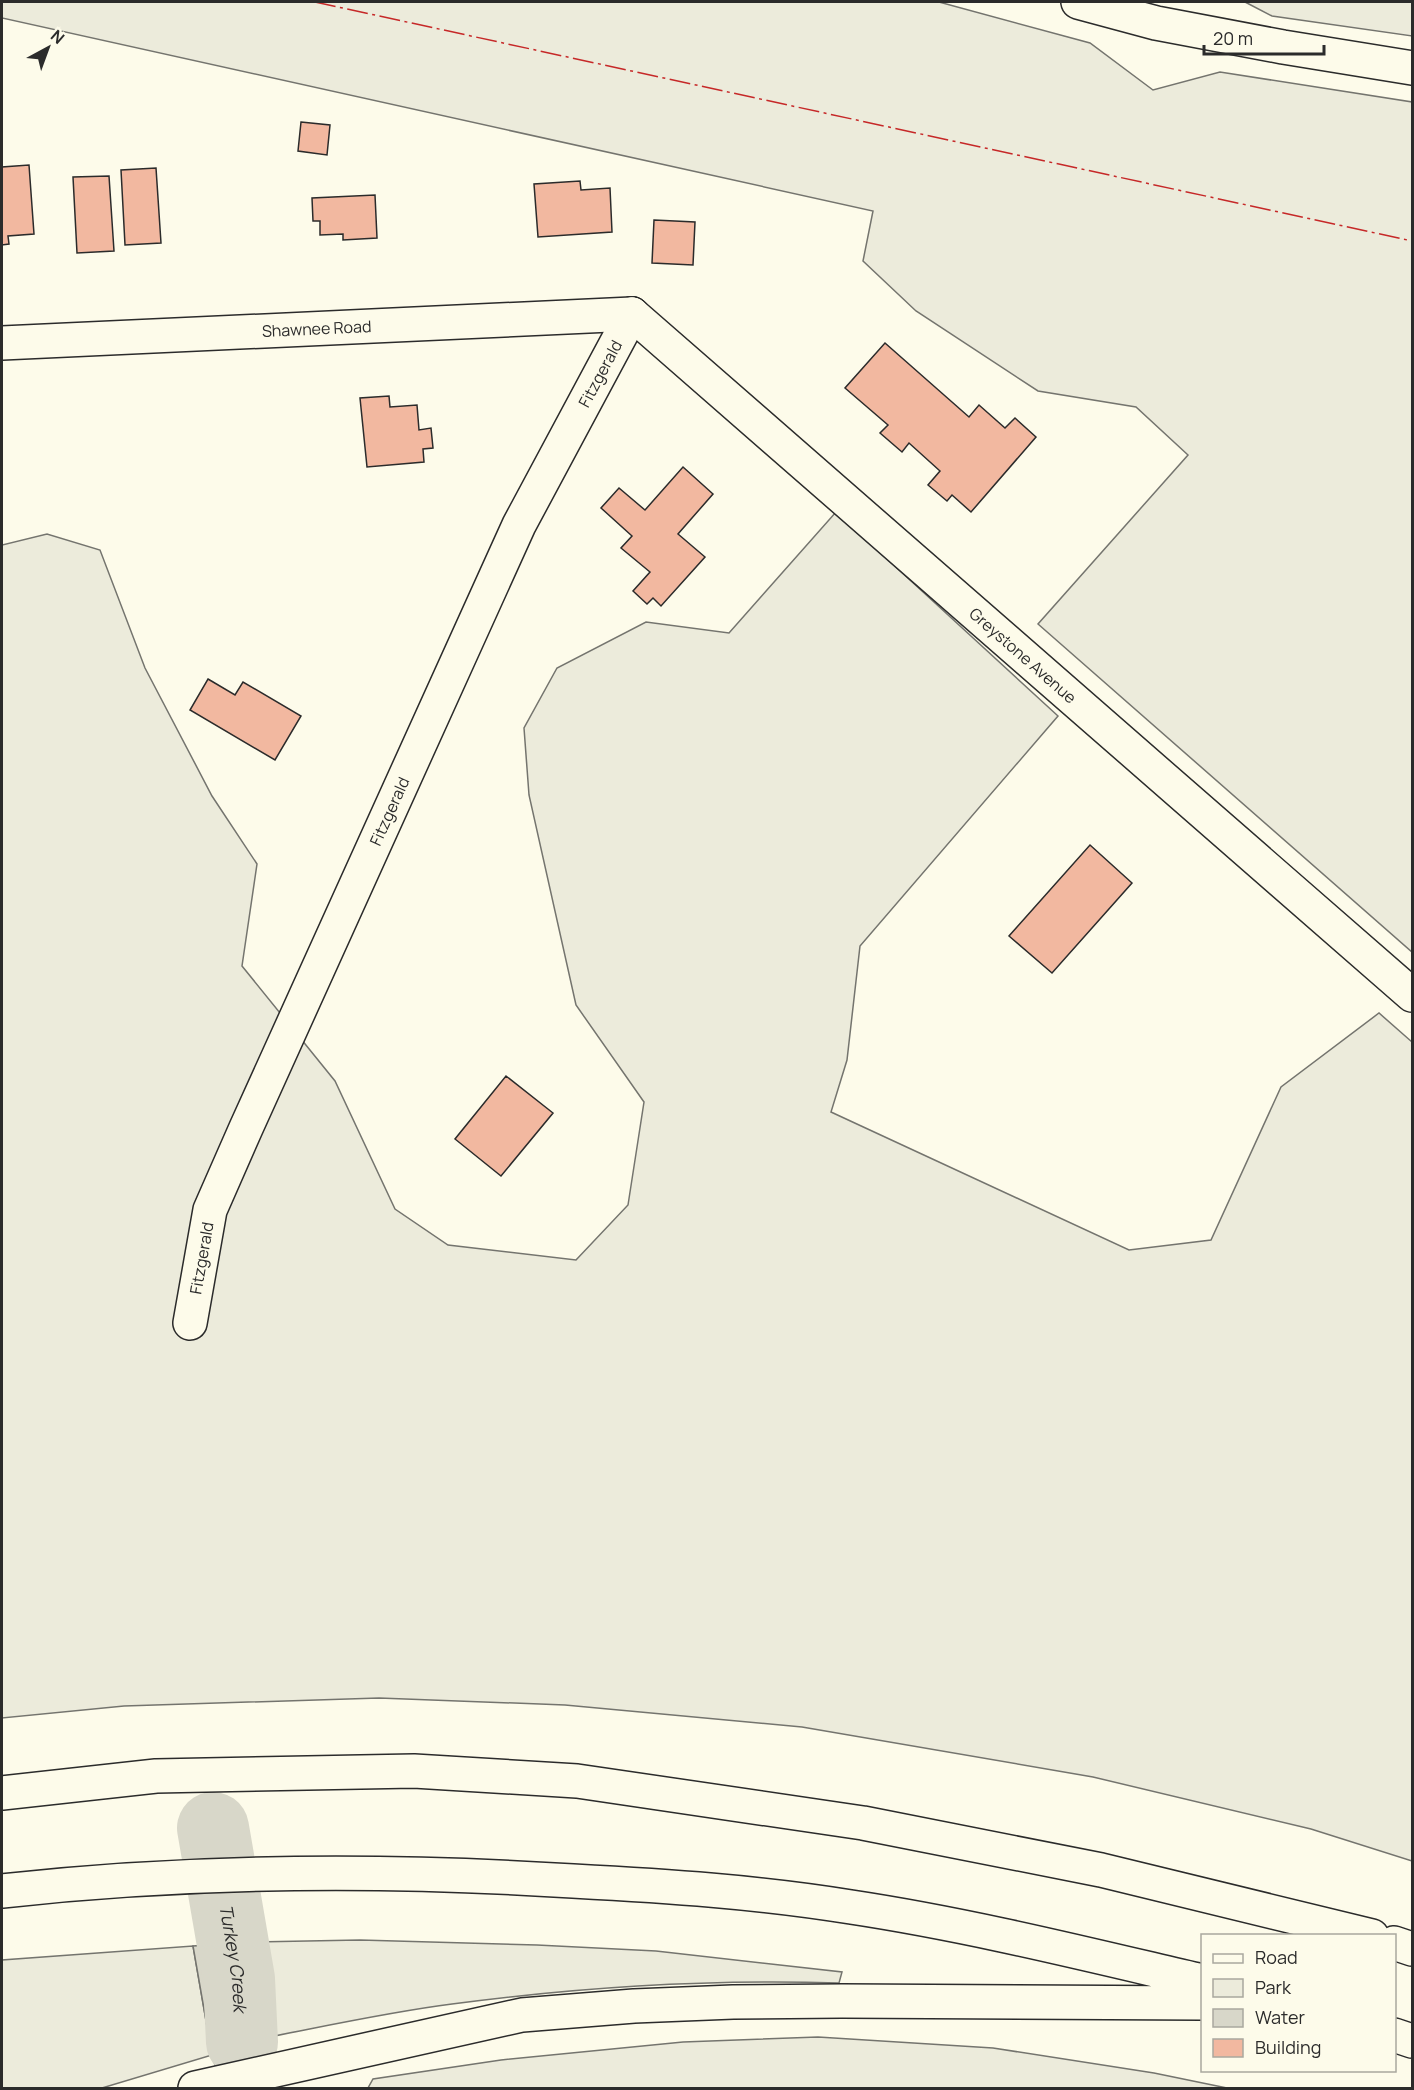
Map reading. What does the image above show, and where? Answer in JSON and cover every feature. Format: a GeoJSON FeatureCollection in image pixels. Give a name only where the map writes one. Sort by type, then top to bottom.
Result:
{"type":"FeatureCollection","features":[{"type":"Feature","properties":{"kind":"main road"},"geometry":{"type":"LineString","coordinates":[[1078,2],[1156,22],[1283,47],[1413,68]]}},
{"type":"Feature","properties":{"kind":"main road","name":"Shawnee Road"},"geometry":{"type":"LineString","coordinates":[[2,343],[632,314]]}},
{"type":"Feature","properties":{"kind":"main road","name":"Greystone Avenue"},"geometry":{"type":"LineString","coordinates":[[632,314],[1413,995]]}},
{"type":"Feature","properties":{"kind":"main road","name":"Fitzgerald"},"geometry":{"type":"LineString","coordinates":[[190,1323],[210,1210],[237,1148],[519,525],[632,314]]}},
{"type":"Feature","properties":{"kind":"main road"},"geometry":{"type":"LineString","coordinates":[[2,1793],[156,1776],[414,1771],[577,1781],[863,1823],[1101,1870],[1368,1934]]}},
{"type":"Feature","properties":{"kind":"main road"},"geometry":{"type":"LineString","coordinates":[[2,1891],[80,1882],[276,1874],[470,1875],[700,1888],[862,1909],[1025,1939],[1201,1981]]}},
{"type":"Feature","properties":{"kind":"main road"},"geometry":{"type":"LineString","coordinates":[[1396,1943],[1413,1949]]}},
{"type":"Feature","properties":{"kind":"main road"},"geometry":{"type":"LineString","coordinates":[[195,2088],[522,2015],[634,2006],[733,2002],[1201,2003]]}},
{"type":"Feature","properties":{"kind":"main road"},"geometry":{"type":"LineString","coordinates":[[1396,2035],[1413,2041]]}},
{"type":"Feature","properties":{"kind":"green space"},"geometry":{"type":"Polygon","coordinates":[[[2,2],[939,2],[1090,43],[1153,90],[1220,72],[1412,102],[1412,952],[1038,624],[1188,455],[1136,407],[1038,391],[916,311],[863,261],[873,211],[2,18],[2,2]]]}},
{"type":"Feature","properties":{"kind":"green space"},"geometry":{"type":"Polygon","coordinates":[[[1245,2],[1412,2],[1412,36],[1272,16],[1245,2]]]}},
{"type":"Feature","properties":{"kind":"green space"},"geometry":{"type":"Polygon","coordinates":[[[836,512],[1058,716],[860,946],[847,1060],[831,1112],[1129,1250],[1211,1240],[1281,1087],[1379,1013],[1412,1042],[1412,1861],[1311,1829],[1093,1777],[802,1727],[565,1705],[379,1698],[124,1706],[2,1718],[2,545],[47,534],[100,550],[145,668],[212,796],[257,864],[242,966],[335,1081],[395,1209],[448,1245],[576,1260],[628,1205],[644,1102],[576,1005],[529,795],[524,728],[557,668],[646,622],[729,633],[836,512]]]}},
{"type":"Feature","properties":{"kind":"green space"},"geometry":{"type":"Polygon","coordinates":[[[360,1940],[656,1951],[842,1972],[839,1983],[694,1983],[500,1998],[405,2011],[264,2038],[254,1942],[360,1940]]]}},
{"type":"Feature","properties":{"kind":"green space"},"geometry":{"type":"Polygon","coordinates":[[[193,1946],[212,2055],[102,2088],[2,2088],[2,1960],[193,1946]]]}},
{"type":"Feature","properties":{"kind":"green space"},"geometry":{"type":"Polygon","coordinates":[[[818,2037],[993,2048],[1154,2073],[1227,2088],[368,2088],[373,2079],[501,2060],[683,2042],[818,2037]]]}},
{"type":"Feature","properties":{"kind":"water"},"geometry":{"type":"Polygon","coordinates":[[[254,1942],[264,2038],[263,2088],[222,2088],[212,2055],[193,1946],[254,1942]]]}},
{"type":"Feature","properties":{"kind":"building"},"geometry":{"type":"Polygon","coordinates":[[[301,122],[330,125],[327,155],[298,151],[301,122]]]}},
{"type":"Feature","properties":{"kind":"building"},"geometry":{"type":"Polygon","coordinates":[[[29,165],[34,234],[8,236],[9,244],[2,245],[2,167],[29,165]]]}},
{"type":"Feature","properties":{"kind":"building"},"geometry":{"type":"Polygon","coordinates":[[[156,168],[161,243],[125,245],[121,170],[156,168]]]}},
{"type":"Feature","properties":{"kind":"building"},"geometry":{"type":"Polygon","coordinates":[[[109,176],[114,251],[77,253],[73,177],[109,176]]]}},
{"type":"Feature","properties":{"kind":"building"},"geometry":{"type":"Polygon","coordinates":[[[580,181],[581,190],[610,188],[612,232],[538,237],[534,184],[580,181]]]}},
{"type":"Feature","properties":{"kind":"building"},"geometry":{"type":"Polygon","coordinates":[[[375,195],[377,238],[343,240],[343,234],[320,235],[320,221],[313,221],[312,198],[375,195]]]}},
{"type":"Feature","properties":{"kind":"building"},"geometry":{"type":"Polygon","coordinates":[[[654,220],[695,222],[693,265],[652,263],[654,220]]]}},
{"type":"Feature","properties":{"kind":"building"},"geometry":{"type":"Polygon","coordinates":[[[885,343],[969,417],[979,405],[1005,428],[1015,418],[1036,437],[971,512],[952,495],[947,501],[928,485],[940,471],[909,443],[902,452],[880,433],[888,425],[845,388],[885,343]]]}},
{"type":"Feature","properties":{"kind":"building"},"geometry":{"type":"Polygon","coordinates":[[[389,396],[390,407],[417,405],[419,430],[431,428],[433,448],[423,449],[424,462],[367,467],[360,398],[389,396]]]}},
{"type":"Feature","properties":{"kind":"building"},"geometry":{"type":"Polygon","coordinates":[[[683,467],[713,494],[678,534],[705,557],[661,606],[653,598],[647,604],[633,591],[650,572],[621,548],[632,536],[601,508],[619,488],[645,510],[683,467]]]}},
{"type":"Feature","properties":{"kind":"building"},"geometry":{"type":"Polygon","coordinates":[[[208,679],[235,695],[243,682],[301,716],[275,760],[190,710],[208,679]]]}},
{"type":"Feature","properties":{"kind":"building"},"geometry":{"type":"Polygon","coordinates":[[[1090,845],[1132,883],[1052,973],[1009,936],[1090,845]]]}},
{"type":"Feature","properties":{"kind":"building"},"geometry":{"type":"Polygon","coordinates":[[[506,1076],[553,1113],[501,1176],[455,1139],[506,1076]]]}},
{"type":"Feature","properties":{"kind":"waterway","name":"Turkey Creek"},"geometry":{"type":"LineString","coordinates":[[213,1828],[239,1979],[242,2042]]}},
{"type":"Feature","properties":{"kind":"power"},"geometry":{"type":"LineString","coordinates":[[315,2],[1412,241]]}}]}
